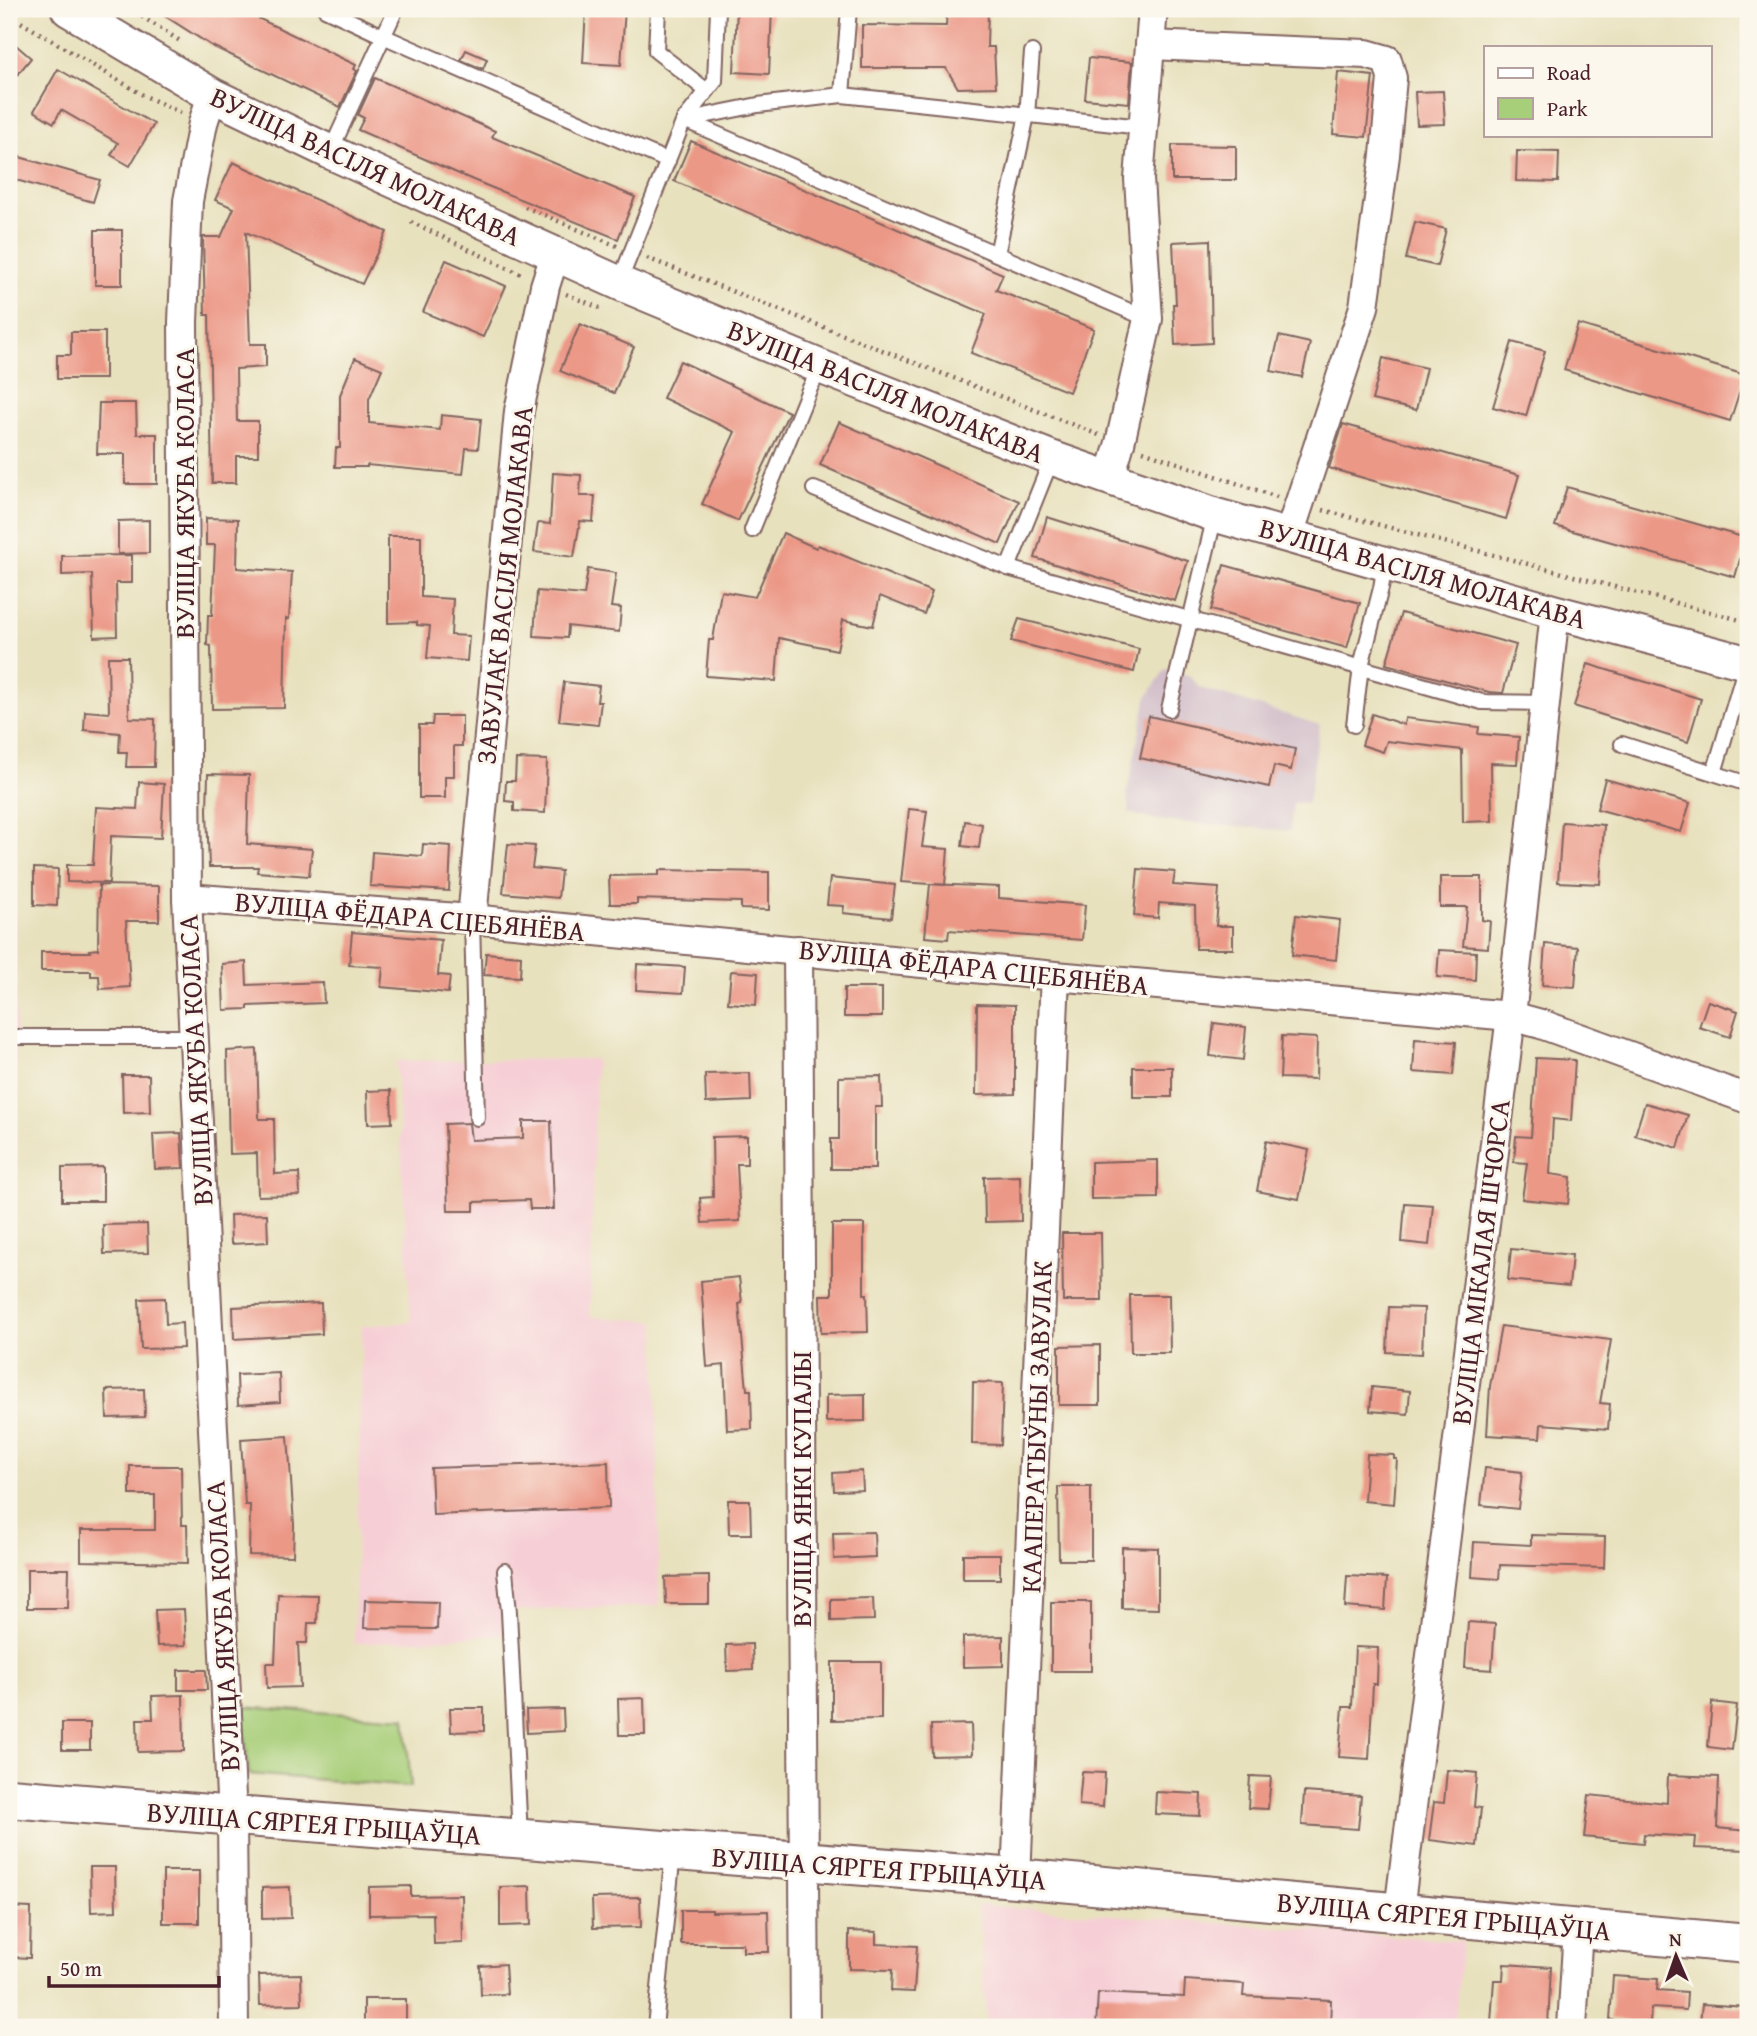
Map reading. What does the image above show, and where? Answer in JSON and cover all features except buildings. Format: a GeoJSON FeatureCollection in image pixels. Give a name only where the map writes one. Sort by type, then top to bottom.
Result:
{"type":"FeatureCollection","features":[{"type":"Feature","properties":{"kind":"main road","name":"ВУЛІЦА СЯРГЕЯ ГРЫЦАЎЦА"},"geometry":{"type":"LineString","coordinates":[[9,1798],[1016,1878],[1748,1944]]}},
{"type":"Feature","properties":{"kind":"street","name":"ВУЛІЦА ВАСІЛЯ МОЛАКАВА"},"geometry":{"type":"LineString","coordinates":[[68,9],[212,95],[555,255],[821,367],[1052,458],[1215,514],[1555,612],[1748,661]]}},
{"type":"Feature","properties":{"kind":"street"},"geometry":{"type":"LineString","coordinates":[[1110,477],[1148,319],[1139,179],[1153,9]]}},
{"type":"Feature","properties":{"kind":"street"},"geometry":{"type":"LineString","coordinates":[[1150,45],[1366,54],[1387,60],[1392,78],[1385,155],[1364,307],[1289,535]]}},
{"type":"Feature","properties":{"kind":"street","name":"ВУЛІЦА ЯКУБА КОЛАСА"},"geometry":{"type":"LineString","coordinates":[[212,95],[203,122],[188,201],[183,321],[187,898],[232,1817],[234,2027]]}},
{"type":"Feature","properties":{"kind":"street","name":"ЗАВУЛАК ВАСІЛЯ МОЛАКАВА"},"geometry":{"type":"LineString","coordinates":[[472,919],[519,411],[545,286],[555,255]]}},
{"type":"Feature","properties":{"kind":"street","name":"ВУЛІЦА МІКАЛАЯ ШЧОРСА"},"geometry":{"type":"LineString","coordinates":[[1399,1911],[1511,1016],[1555,612]]}},
{"type":"Feature","properties":{"kind":"street","name":"ВУЛІЦА ФЁДАРА СЦЕБЯНЁВА"},"geometry":{"type":"LineString","coordinates":[[187,898],[472,919],[1055,976],[1511,1016],[1541,1024],[1748,1099]]}},
{"type":"Feature","properties":{"kind":"street","name":"ВУЛІЦА ЯНКІ КУПАЛЫ"},"geometry":{"type":"LineString","coordinates":[[798,950],[805,2027]]}},
{"type":"Feature","properties":{"kind":"street","name":"КААПЕРАТЫЎНЫ ЗАВУЛАК"},"geometry":{"type":"LineString","coordinates":[[1016,1878],[1055,976]]}},
{"type":"Feature","properties":{"kind":"street"},"geometry":{"type":"LineString","coordinates":[[1572,2027],[1578,1928]]}},
{"type":"Feature","properties":{"kind":"lane"},"geometry":{"type":"LineString","coordinates":[[325,9],[668,161]]}},
{"type":"Feature","properties":{"kind":"lane"},"geometry":{"type":"LineString","coordinates":[[330,152],[396,9]]}},
{"type":"Feature","properties":{"kind":"lane"},"geometry":{"type":"LineString","coordinates":[[658,9],[656,51],[707,91]]}},
{"type":"Feature","properties":{"kind":"lane"},"geometry":{"type":"LineString","coordinates":[[619,283],[684,120],[715,81],[718,9]]}},
{"type":"Feature","properties":{"kind":"lane"},"geometry":{"type":"LineString","coordinates":[[842,94],[849,9]]}},
{"type":"Feature","properties":{"kind":"lane"},"geometry":{"type":"LineString","coordinates":[[997,254],[1027,115],[1032,52]]}},
{"type":"Feature","properties":{"kind":"lane"},"geometry":{"type":"LineString","coordinates":[[684,120],[758,105],[842,94],[1142,127]]}},
{"type":"Feature","properties":{"kind":"lane"},"geometry":{"type":"LineString","coordinates":[[684,120],[1148,319]]}},
{"type":"Feature","properties":{"kind":"lane"},"geometry":{"type":"LineString","coordinates":[[752,530],[821,367]]}},
{"type":"Feature","properties":{"kind":"lane"},"geometry":{"type":"LineString","coordinates":[[1007,568],[1052,458]]}},
{"type":"Feature","properties":{"kind":"lane"},"geometry":{"type":"LineString","coordinates":[[814,489],[1007,568],[1482,702],[1544,703]]}},
{"type":"Feature","properties":{"kind":"lane"},"geometry":{"type":"LineString","coordinates":[[1169,709],[1215,514]]}},
{"type":"Feature","properties":{"kind":"lane"},"geometry":{"type":"LineString","coordinates":[[1354,726],[1361,666],[1385,563]]}},
{"type":"Feature","properties":{"kind":"lane"},"geometry":{"type":"LineString","coordinates":[[1714,773],[1748,661]]}},
{"type":"Feature","properties":{"kind":"lane"},"geometry":{"type":"LineString","coordinates":[[1622,744],[1748,784]]}},
{"type":"Feature","properties":{"kind":"lane"},"geometry":{"type":"LineString","coordinates":[[472,919],[478,1118]]}},
{"type":"Feature","properties":{"kind":"lane"},"geometry":{"type":"LineString","coordinates":[[9,1037],[193,1037]]}},
{"type":"Feature","properties":{"kind":"lane"},"geometry":{"type":"LineString","coordinates":[[505,1571],[520,1839]]}},
{"type":"Feature","properties":{"kind":"lane"},"geometry":{"type":"LineString","coordinates":[[654,2027],[673,1852]]}},
{"type":"Feature","properties":{"kind":"path"},"geometry":{"type":"LineString","coordinates":[[130,9],[188,46]]}},
{"type":"Feature","properties":{"kind":"path"},"geometry":{"type":"LineString","coordinates":[[518,204],[632,252],[1120,443],[1299,504],[1748,622]]}},
{"type":"Feature","properties":{"kind":"shaded area"},"geometry":{"type":"Polygon","coordinates":[[[1165,669],[1190,676],[1200,688],[1320,725],[1308,803],[1293,803],[1290,831],[1156,820],[1129,813],[1127,792],[1147,697],[1165,669]]]}},
{"type":"Feature","properties":{"kind":"shaded area"},"geometry":{"type":"Polygon","coordinates":[[[16,828],[16,1192],[9,1192],[9,829],[16,828]]]}},
{"type":"Feature","properties":{"kind":"shaded area"},"geometry":{"type":"Polygon","coordinates":[[[596,1059],[590,1317],[656,1321],[659,1606],[502,1611],[502,1635],[354,1644],[362,1326],[411,1322],[396,1061],[596,1059]]]}},
{"type":"Feature","properties":{"kind":"shaded area"},"geometry":{"type":"Polygon","coordinates":[[[978,1905],[1463,1941],[1454,2027],[987,2027],[978,1905]]]}},
{"type":"Feature","properties":{"kind":"green space"},"geometry":{"type":"Polygon","coordinates":[[[242,1707],[405,1718],[411,1787],[249,1774],[242,1707]]]}}]}
